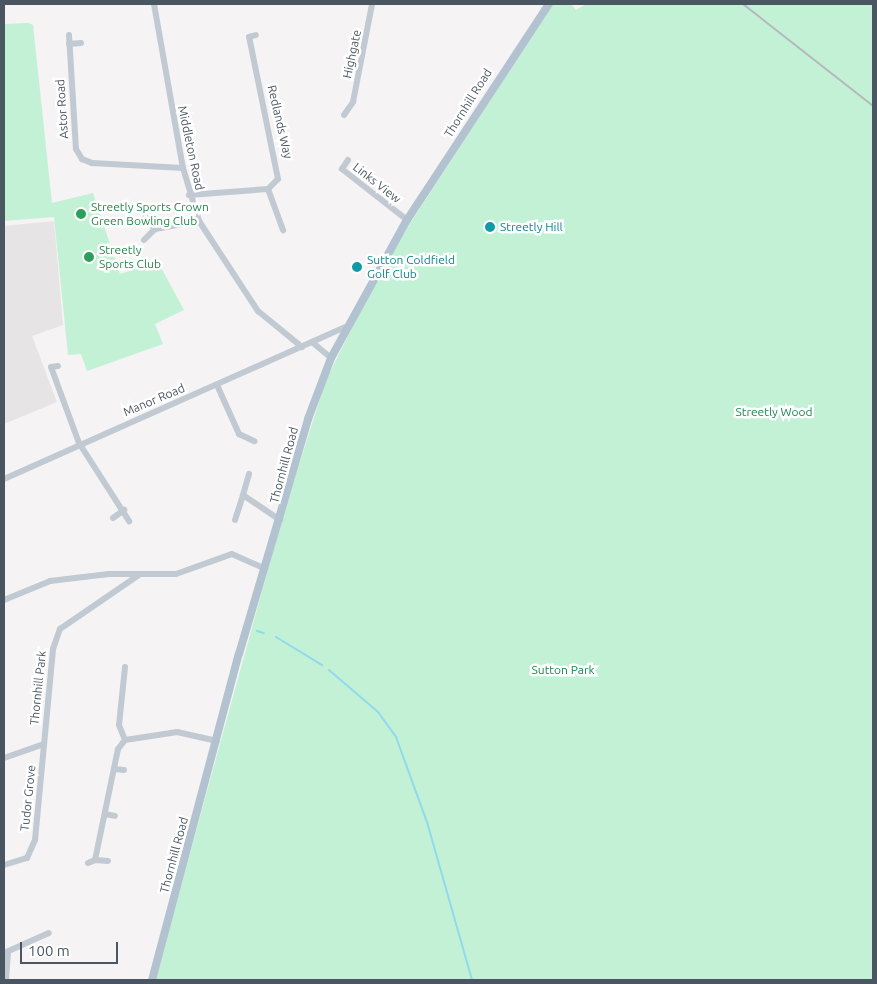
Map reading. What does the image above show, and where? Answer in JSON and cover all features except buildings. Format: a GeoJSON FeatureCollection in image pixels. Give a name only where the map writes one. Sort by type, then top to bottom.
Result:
{"type":"FeatureCollection","features":[{"type":"Feature","properties":{"kind":"main road","name":"Thornhill Road"},"geometry":{"type":"LineString","coordinates":[[152,980],[264,569],[331,358],[407,220],[549,4]]}},
{"type":"Feature","properties":{"kind":"street","name":"Middleton Road"},"geometry":{"type":"LineString","coordinates":[[154,4],[183,168],[189,195],[199,221],[258,311],[302,347]]}},
{"type":"Feature","properties":{"kind":"street","name":"Highgate"},"geometry":{"type":"LineString","coordinates":[[344,115],[349,108],[372,4]]}},
{"type":"Feature","properties":{"kind":"street","name":"Astor Road"},"geometry":{"type":"LineString","coordinates":[[69,35],[76,149],[82,159],[92,163],[183,168]]}},
{"type":"Feature","properties":{"kind":"street","name":"Redlands Way"},"geometry":{"type":"LineString","coordinates":[[249,37],[278,164],[278,179],[268,189]]}},
{"type":"Feature","properties":{"kind":"street"},"geometry":{"type":"LineString","coordinates":[[69,44],[80,43]]}},
{"type":"Feature","properties":{"kind":"street"},"geometry":{"type":"LineString","coordinates":[[342,103],[349,108]]}},
{"type":"Feature","properties":{"kind":"street","name":"Links View"},"geometry":{"type":"LineString","coordinates":[[348,160],[342,170],[407,220]]}},
{"type":"Feature","properties":{"kind":"street"},"geometry":{"type":"LineString","coordinates":[[189,195],[268,189],[283,230]]}},
{"type":"Feature","properties":{"kind":"street"},"geometry":{"type":"LineString","coordinates":[[145,217],[155,229]]}},
{"type":"Feature","properties":{"kind":"street"},"geometry":{"type":"LineString","coordinates":[[144,240],[155,229],[199,221]]}},
{"type":"Feature","properties":{"kind":"street","name":"Manor Road"},"geometry":{"type":"LineString","coordinates":[[4,479],[79,443],[217,386],[346,328]]}},
{"type":"Feature","properties":{"kind":"street"},"geometry":{"type":"LineString","coordinates":[[312,342],[331,358]]}},
{"type":"Feature","properties":{"kind":"street"},"geometry":{"type":"LineString","coordinates":[[58,366],[51,367],[79,443],[124,510],[129,521]]}},
{"type":"Feature","properties":{"kind":"street"},"geometry":{"type":"LineString","coordinates":[[217,386],[239,434],[254,440]]}},
{"type":"Feature","properties":{"kind":"street"},"geometry":{"type":"LineString","coordinates":[[235,520],[249,474]]}},
{"type":"Feature","properties":{"kind":"street"},"geometry":{"type":"LineString","coordinates":[[243,495],[280,520]]}},
{"type":"Feature","properties":{"kind":"street"},"geometry":{"type":"LineString","coordinates":[[113,518],[124,510]]}},
{"type":"Feature","properties":{"kind":"street"},"geometry":{"type":"LineString","coordinates":[[4,600],[50,582],[176,574],[232,554],[264,569]]}},
{"type":"Feature","properties":{"kind":"street","name":"Thornhill Park"},"geometry":{"type":"LineString","coordinates":[[4,758],[44,744],[53,649],[60,629],[139,575]]}},
{"type":"Feature","properties":{"kind":"street"},"geometry":{"type":"LineString","coordinates":[[108,862],[92,862],[105,814],[114,769],[125,740],[119,725],[127,690],[125,667]]}},
{"type":"Feature","properties":{"kind":"street"},"geometry":{"type":"LineString","coordinates":[[125,740],[177,732],[217,741]]}},
{"type":"Feature","properties":{"kind":"street","name":"Tudor Grove"},"geometry":{"type":"LineString","coordinates":[[4,865],[27,858],[35,840],[44,744]]}},
{"type":"Feature","properties":{"kind":"street"},"geometry":{"type":"LineString","coordinates":[[114,769],[124,770]]}},
{"type":"Feature","properties":{"kind":"street"},"geometry":{"type":"LineString","coordinates":[[105,814],[115,816]]}},
{"type":"Feature","properties":{"kind":"street"},"geometry":{"type":"LineString","coordinates":[[6,980],[6,953],[42,941],[49,934]]}},
{"type":"Feature","properties":{"kind":"shaded area"},"geometry":{"type":"Polygon","coordinates":[[[54,221],[63,325],[32,336],[57,402],[4,424],[4,226],[54,221]]]}},
{"type":"Feature","properties":{"kind":"green space","name":"Sutton Park"},"geometry":{"type":"Polygon","coordinates":[[[553,4],[571,4],[576,10],[586,4],[873,4],[873,980],[155,980],[283,515],[326,380],[385,262],[553,4]]]}},
{"type":"Feature","properties":{"kind":"green space"},"geometry":{"type":"Polygon","coordinates":[[[28,23],[33,25],[52,203],[93,193],[120,274],[158,262],[184,310],[155,324],[163,344],[87,371],[81,354],[68,355],[54,217],[4,221],[4,24],[28,23]]]}},
{"type":"Feature","properties":{"kind":"waterway"},"geometry":{"type":"LineString","coordinates":[[257,631],[264,633]]}},
{"type":"Feature","properties":{"kind":"waterway"},"geometry":{"type":"LineString","coordinates":[[276,637],[322,665]]}},
{"type":"Feature","properties":{"kind":"waterway"},"geometry":{"type":"LineString","coordinates":[[329,670],[378,712],[396,737],[427,822],[472,980]]}},
{"type":"Feature","properties":{"kind":"railway"},"geometry":{"type":"LineString","coordinates":[[743,4],[873,106]]}},
{"type":"Feature","properties":{"kind":"place","name":"Streetly Sports Crown Green Bowling Club"},"geometry":{"type":"Point","coordinates":[81,214]}},
{"type":"Feature","properties":{"kind":"place","name":"Streetly Hill"},"geometry":{"type":"Point","coordinates":[490,227]}},
{"type":"Feature","properties":{"kind":"place","name":"Streetly Sports Club"},"geometry":{"type":"Point","coordinates":[89,257]}},
{"type":"Feature","properties":{"kind":"place","name":"Sutton Coldfield Golf Club"},"geometry":{"type":"Point","coordinates":[357,267]}},
{"type":"Feature","properties":{"kind":"park label","name":"Streetly Wood"},"geometry":{"type":"Point","coordinates":[774,412]}}]}
